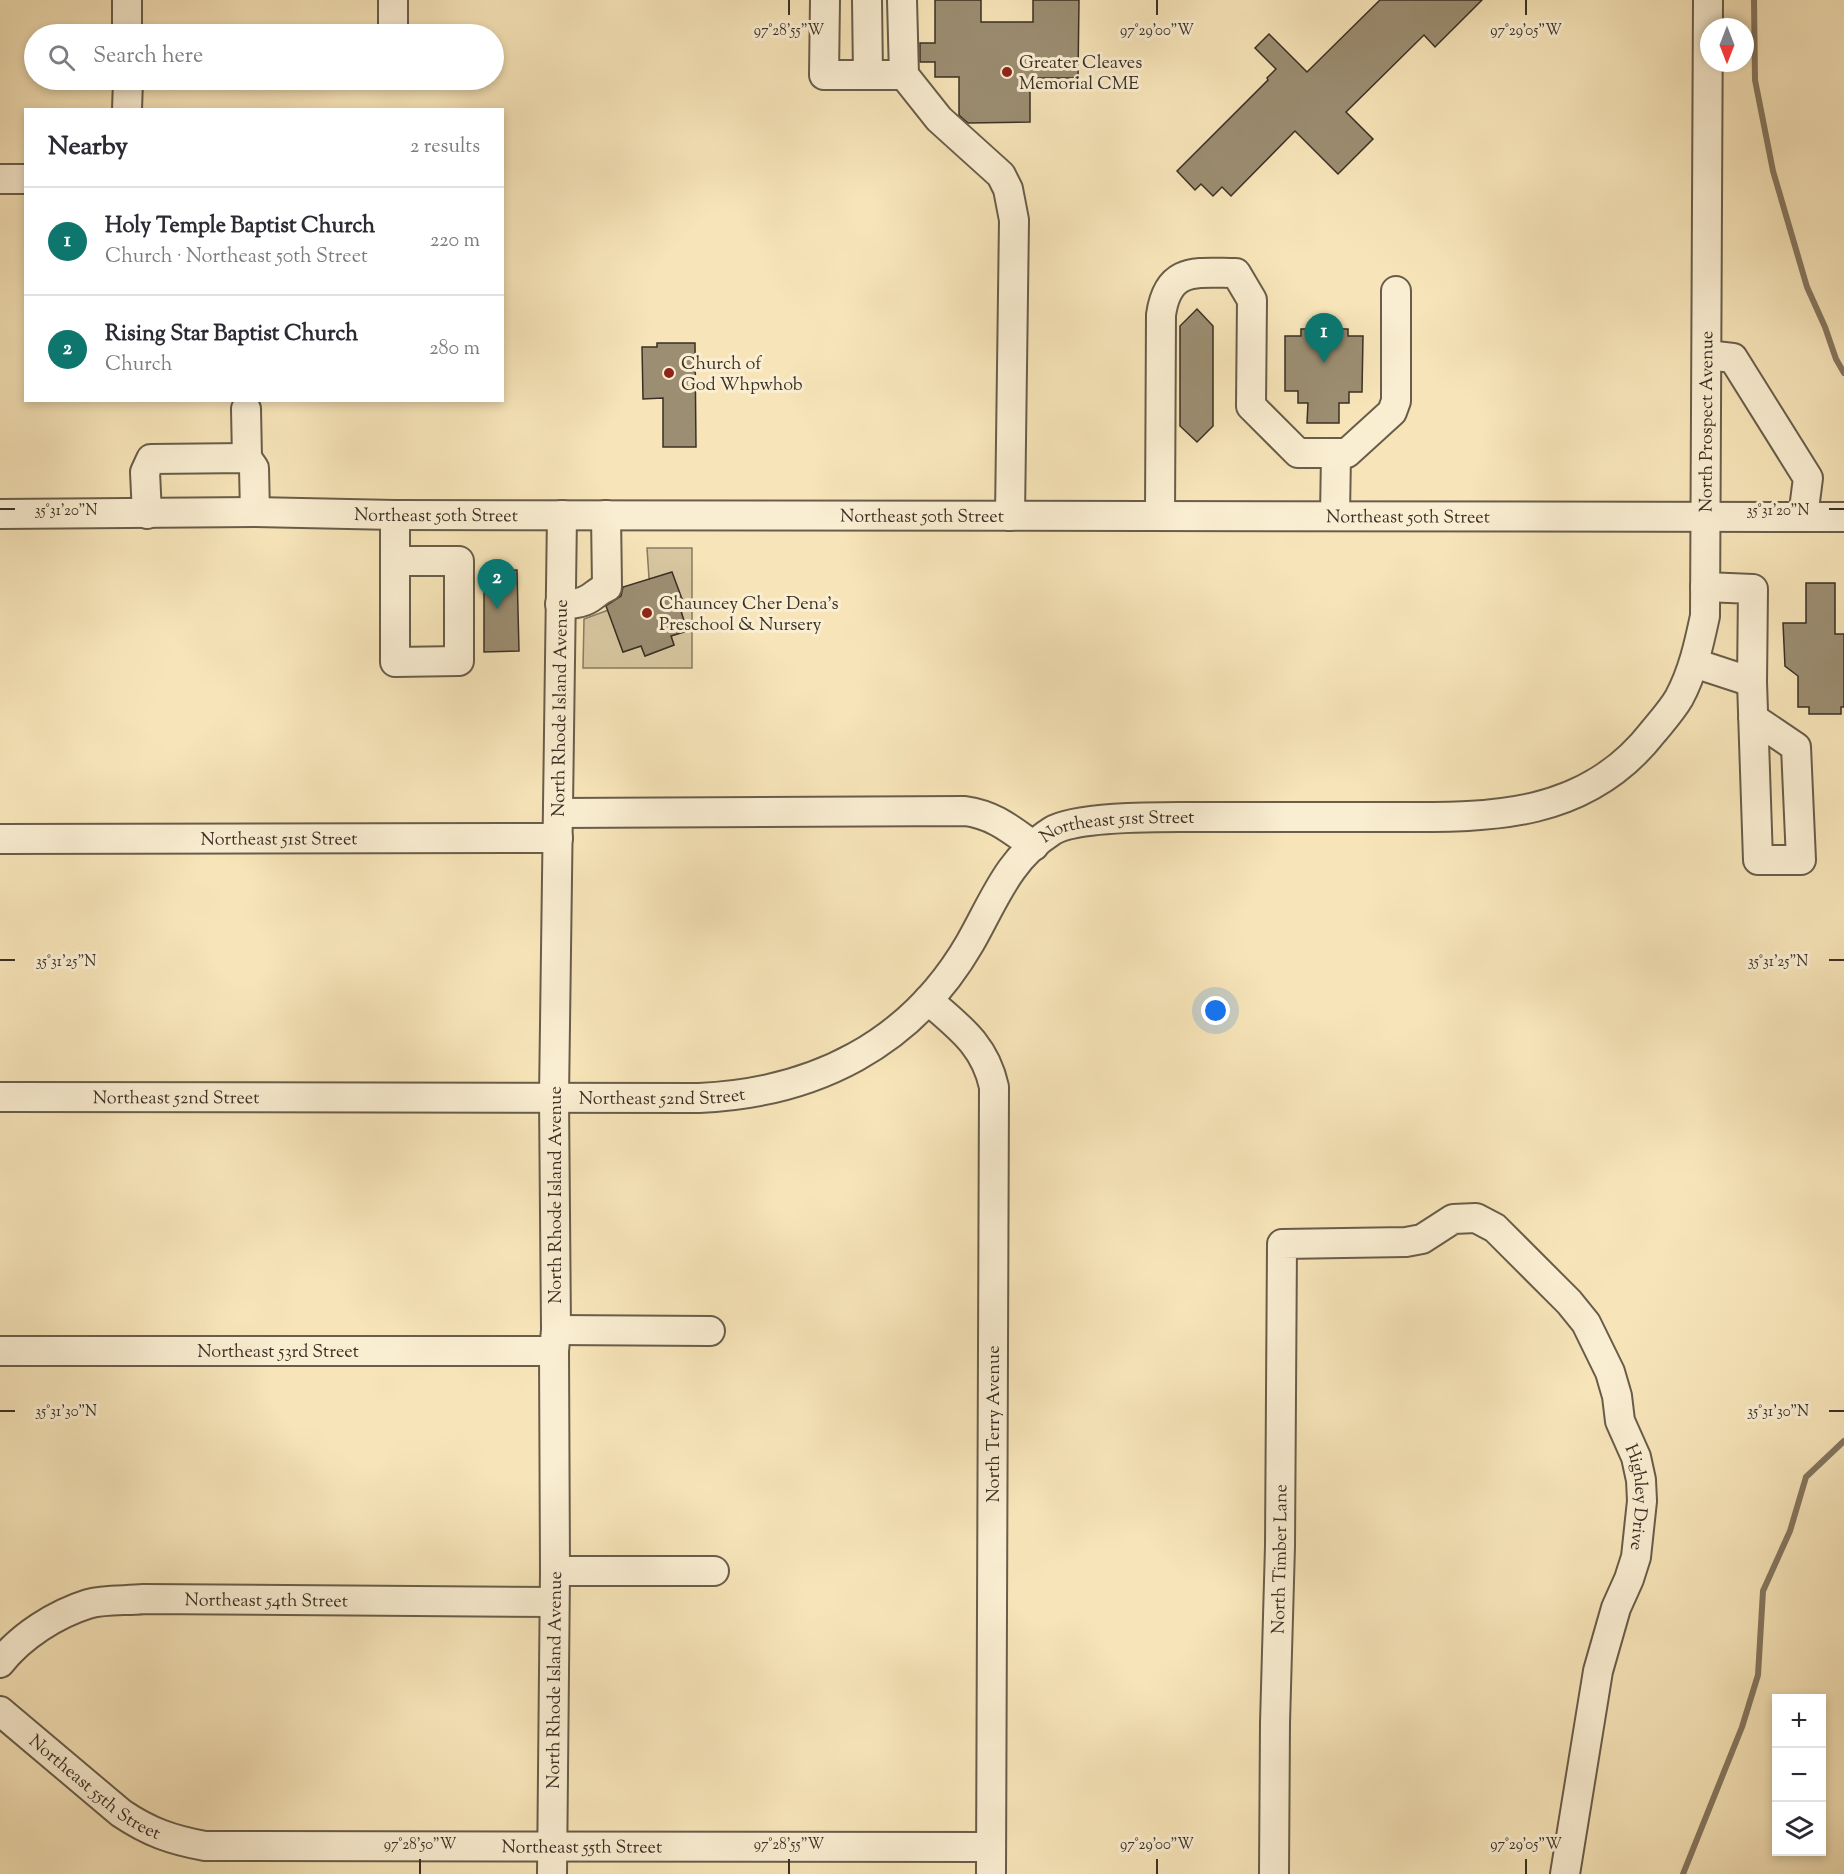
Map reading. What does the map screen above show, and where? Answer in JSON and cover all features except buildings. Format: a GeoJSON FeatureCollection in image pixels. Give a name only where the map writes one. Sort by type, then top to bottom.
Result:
{"type":"FeatureCollection","features":[{"type":"Feature","properties":{"kind":"street"},"geometry":{"type":"LineString","coordinates":[[127,0],[127,24]]}},
{"type":"Feature","properties":{"kind":"street"},"geometry":{"type":"LineString","coordinates":[[393,0],[393,24]]}},
{"type":"Feature","properties":{"kind":"street"},"geometry":{"type":"LineString","coordinates":[[825,0],[824,75],[904,75]]}},
{"type":"Feature","properties":{"kind":"street"},"geometry":{"type":"LineString","coordinates":[[867,0],[868,75]]}},
{"type":"Feature","properties":{"kind":"street","name":"North Prospect Avenue"},"geometry":{"type":"LineString","coordinates":[[1577,793],[1608,777],[1636,754],[1678,699],[1694,663],[1705,616],[1708,0]]}},
{"type":"Feature","properties":{"kind":"street"},"geometry":{"type":"LineString","coordinates":[[903,12],[904,75],[939,119],[1001,175],[1012,202],[1014,220],[1010,516]]}},
{"type":"Feature","properties":{"kind":"street"},"geometry":{"type":"LineString","coordinates":[[127,108],[128,90]]}},
{"type":"Feature","properties":{"kind":"street"},"geometry":{"type":"LineString","coordinates":[[0,179],[24,179]]}},
{"type":"Feature","properties":{"kind":"street"},"geometry":{"type":"LineString","coordinates":[[1160,516],[1161,315],[1168,290],[1181,276],[1191,273],[1236,273],[1252,300],[1251,406],[1298,453],[1347,453],[1395,407],[1396,291]]}},
{"type":"Feature","properties":{"kind":"street"},"geometry":{"type":"LineString","coordinates":[[1707,355],[1733,358],[1808,478],[1803,517]]}},
{"type":"Feature","properties":{"kind":"street"},"geometry":{"type":"LineString","coordinates":[[246,409],[247,458],[254,468],[255,512]]}},
{"type":"Feature","properties":{"kind":"street"},"geometry":{"type":"LineString","coordinates":[[1335,516],[1336,454]]}},
{"type":"Feature","properties":{"kind":"street"},"geometry":{"type":"LineString","coordinates":[[147,514],[145,472],[151,459],[247,458]]}},
{"type":"Feature","properties":{"kind":"street","name":"Northeast 50th Street"},"geometry":{"type":"LineString","coordinates":[[0,514],[255,512],[395,515],[1844,517]]}},
{"type":"Feature","properties":{"kind":"street"},"geometry":{"type":"LineString","coordinates":[[395,515],[395,561]]}},
{"type":"Feature","properties":{"kind":"street","name":"North Rhode Island Avenue"},"geometry":{"type":"LineString","coordinates":[[552,1860],[555,1571],[554,1097],[562,515]]}},
{"type":"Feature","properties":{"kind":"street"},"geometry":{"type":"LineString","coordinates":[[560,604],[588,600],[607,587],[606,515]]}},
{"type":"Feature","properties":{"kind":"street"},"geometry":{"type":"LineString","coordinates":[[1705,587],[1753,589],[1753,718]]}},
{"type":"Feature","properties":{"kind":"street"},"geometry":{"type":"LineString","coordinates":[[1694,663],[1752,682]]}},
{"type":"Feature","properties":{"kind":"street","name":"Northeast 51st Street"},"geometry":{"type":"LineString","coordinates":[[0,839],[558,825],[965,811],[982,813],[996,819],[1034,846],[1054,830],[1071,824],[1141,817],[1481,816],[1541,806],[1577,793]]}},
{"type":"Feature","properties":{"kind":"street","name":"Northeast 52nd Street"},"geometry":{"type":"LineString","coordinates":[[0,1097],[699,1098],[735,1096],[765,1091],[831,1070],[869,1050],[928,1000],[969,946],[1006,875],[1034,846]]}},
{"type":"Feature","properties":{"kind":"street","name":"North Terry Avenue"},"geometry":{"type":"LineString","coordinates":[[928,1000],[983,1054],[990,1068],[994,1086],[991,1860]]}},
{"type":"Feature","properties":{"kind":"street","name":"North Timber Lane"},"geometry":{"type":"LineString","coordinates":[[1274,1874],[1275,1723],[1281,1534],[1281,1244],[1406,1242],[1422,1239],[1454,1219],[1465,1217]]}},
{"type":"Feature","properties":{"kind":"street","name":"Highley Drive"},"geometry":{"type":"LineString","coordinates":[[1465,1217],[1476,1218],[1495,1228],[1569,1302],[1586,1323],[1610,1372],[1617,1396],[1620,1420],[1636,1457],[1641,1480],[1640,1525],[1636,1557],[1616,1608],[1598,1671],[1565,1874]]}},
{"type":"Feature","properties":{"kind":"street","name":"Northeast 53rd Street"},"geometry":{"type":"LineString","coordinates":[[0,1351],[555,1340],[710,1331]]}},
{"type":"Feature","properties":{"kind":"street"},"geometry":{"type":"LineString","coordinates":[[555,1571],[714,1570]]}},
{"type":"Feature","properties":{"kind":"street","name":"Northeast 54th Street"},"geometry":{"type":"LineString","coordinates":[[0,1663],[7,1654],[44,1624],[89,1604],[144,1599],[554,1602]]}},
{"type":"Feature","properties":{"kind":"street","name":"Northeast 55th Street"},"geometry":{"type":"LineString","coordinates":[[0,1711],[121,1813],[139,1825],[181,1842],[205,1846],[552,1860],[991,1860]]}},
{"type":"Feature","properties":{"kind":"shaded area"},"geometry":{"type":"Polygon","coordinates":[[[647,548],[692,548],[692,668],[583,668],[584,619],[611,609],[623,652],[641,646],[645,656],[674,645],[671,636],[687,631],[678,601],[682,599],[649,578],[647,548]]]}},
{"type":"Feature","properties":{"kind":"waterway"},"geometry":{"type":"LineString","coordinates":[[1754,0],[1755,80],[1773,171],[1807,287],[1836,359],[1844,373]]}},
{"type":"Feature","properties":{"kind":"waterway"},"geometry":{"type":"LineString","coordinates":[[1683,1874],[1742,1727],[1758,1675],[1763,1591],[1790,1531],[1806,1477],[1844,1441]]}},
{"type":"Feature","properties":{"kind":"place","name":"Greater Cleaves Memorial CME"},"geometry":{"type":"Point","coordinates":[1007,72]}},
{"type":"Feature","properties":{"kind":"place","name":"Holy Temple Baptist Church"},"geometry":{"type":"Point","coordinates":[1324,363]}},
{"type":"Feature","properties":{"kind":"place","name":"Church of God Whpwhob"},"geometry":{"type":"Point","coordinates":[669,373]}},
{"type":"Feature","properties":{"kind":"place","name":"Rising Star Baptist Church"},"geometry":{"type":"Point","coordinates":[497,609]}},
{"type":"Feature","properties":{"kind":"place","name":"Chauncey Cher Dena's Preschool & Nursery"},"geometry":{"type":"Point","coordinates":[647,613]}}]}
